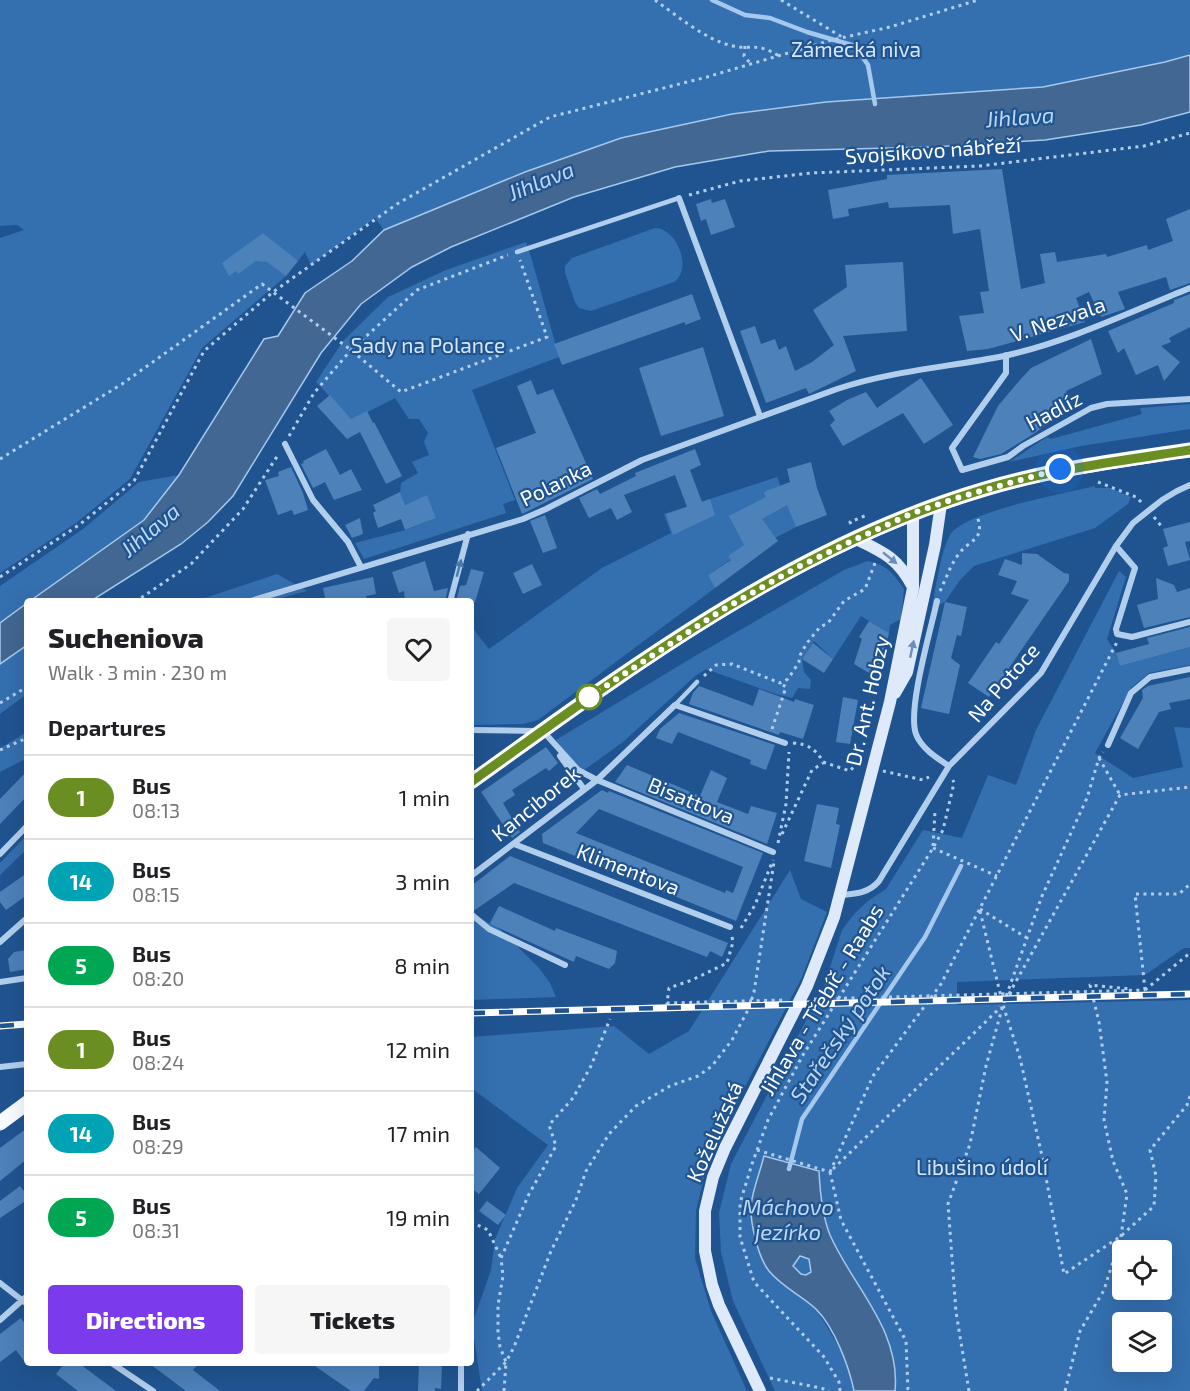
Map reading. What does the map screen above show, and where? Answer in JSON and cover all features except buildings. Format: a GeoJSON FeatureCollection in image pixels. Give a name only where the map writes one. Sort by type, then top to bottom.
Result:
{"type":"FeatureCollection","features":[{"type":"Feature","properties":{"kind":"main road"},"geometry":{"type":"LineString","coordinates":[[474,780],[629,669],[722,610],[796,568],[856,539],[913,513],[985,489],[1060,469],[1190,450]]}},
{"type":"Feature","properties":{"kind":"main road"},"geometry":{"type":"LineString","coordinates":[[890,702],[908,672],[935,545],[941,504]]}},
{"type":"Feature","properties":{"kind":"main road","name":"Dr. Ant. Hobzy"},"geometry":{"type":"LineString","coordinates":[[840,895],[890,702],[913,588],[913,513]]}},
{"type":"Feature","properties":{"kind":"main road"},"geometry":{"type":"LineString","coordinates":[[856,539],[890,556],[907,576],[913,588]]}},
{"type":"Feature","properties":{"kind":"main road","name":"Koželužská"},"geometry":{"type":"LineString","coordinates":[[760,1391],[712,1285],[705,1251],[705,1210],[713,1177],[734,1129],[814,970],[840,895]]}},
{"type":"Feature","properties":{"kind":"main road"},"geometry":{"type":"LineString","coordinates":[[0,1123],[24,1105]]}},
{"type":"Feature","properties":{"kind":"street"},"geometry":{"type":"LineString","coordinates":[[679,198],[760,416]]}},
{"type":"Feature","properties":{"kind":"street","name":"V. Nezvala"},"geometry":{"type":"LineString","coordinates":[[952,448],[1006,373],[1006,355],[1073,335],[1190,288]]}},
{"type":"Feature","properties":{"kind":"street","name":"Polanka"},"geometry":{"type":"LineString","coordinates":[[260,598],[523,519],[642,460],[862,381],[1006,355]]}},
{"type":"Feature","properties":{"kind":"street","name":"Hadlíz"},"geometry":{"type":"LineString","coordinates":[[952,448],[962,470],[1008,457],[1033,440],[1091,408],[1107,404],[1190,399]]}},
{"type":"Feature","properties":{"kind":"street"},"geometry":{"type":"LineString","coordinates":[[285,444],[314,500],[348,542],[361,567]]}},
{"type":"Feature","properties":{"kind":"street","name":"Na Potoce"},"geometry":{"type":"LineString","coordinates":[[840,895],[861,893],[874,887],[949,766],[1041,673],[1116,546],[1133,523],[1162,500],[1190,485]]}},
{"type":"Feature","properties":{"kind":"street"},"geometry":{"type":"LineString","coordinates":[[451,598],[468,534]]}},
{"type":"Feature","properties":{"kind":"street"},"geometry":{"type":"LineString","coordinates":[[1116,546],[1134,568],[1116,629],[1117,634],[1132,637],[1190,622]]}},
{"type":"Feature","properties":{"kind":"street"},"geometry":{"type":"LineString","coordinates":[[938,601],[914,709],[916,735],[931,754],[949,766]]}},
{"type":"Feature","properties":{"kind":"street"},"geometry":{"type":"LineString","coordinates":[[1108,745],[1131,693],[1150,676],[1190,669]]}},
{"type":"Feature","properties":{"kind":"street"},"geometry":{"type":"LineString","coordinates":[[597,780],[675,705],[785,743]]}},
{"type":"Feature","properties":{"kind":"street"},"geometry":{"type":"LineString","coordinates":[[474,730],[543,731],[584,789]]}},
{"type":"Feature","properties":{"kind":"street","name":"Kanciborek"},"geometry":{"type":"LineString","coordinates":[[474,874],[597,780],[578,770],[543,731]]}},
{"type":"Feature","properties":{"kind":"street","name":"Bisattova"},"geometry":{"type":"LineString","coordinates":[[597,780],[773,852]]}},
{"type":"Feature","properties":{"kind":"street"},"geometry":{"type":"LineString","coordinates":[[0,854],[24,829]]}},
{"type":"Feature","properties":{"kind":"street","name":"Klimentova"},"geometry":{"type":"LineString","coordinates":[[514,844],[730,927]]}},
{"type":"Feature","properties":{"kind":"street"},"geometry":{"type":"LineString","coordinates":[[474,916],[489,929],[565,965]]}},
{"type":"Feature","properties":{"kind":"street"},"geometry":{"type":"LineString","coordinates":[[0,942],[24,921]]}},
{"type":"Feature","properties":{"kind":"street"},"geometry":{"type":"LineString","coordinates":[[0,982],[24,978]]}},
{"type":"Feature","properties":{"kind":"street"},"geometry":{"type":"LineString","coordinates":[[0,1066],[24,1064]]}},
{"type":"Feature","properties":{"kind":"street"},"geometry":{"type":"LineString","coordinates":[[0,1283],[24,1299]]}},
{"type":"Feature","properties":{"kind":"street"},"geometry":{"type":"LineString","coordinates":[[0,1320],[24,1301]]}},
{"type":"Feature","properties":{"kind":"street"},"geometry":{"type":"LineString","coordinates":[[116,1366],[153,1391]]}},
{"type":"Feature","properties":{"kind":"street"},"geometry":{"type":"LineString","coordinates":[[461,1366],[462,1391]]}},
{"type":"Feature","properties":{"kind":"lane"},"geometry":{"type":"LineString","coordinates":[[517,252],[679,198]]}},
{"type":"Feature","properties":{"kind":"lane"},"geometry":{"type":"LineString","coordinates":[[675,705],[697,682]]}},
{"type":"Feature","properties":{"kind":"path"},"geometry":{"type":"LineString","coordinates":[[655,0],[701,32],[733,46],[764,47],[779,56]]}},
{"type":"Feature","properties":{"kind":"path"},"geometry":{"type":"LineString","coordinates":[[782,0],[843,38]]}},
{"type":"Feature","properties":{"kind":"path"},"geometry":{"type":"LineString","coordinates":[[0,577],[79,525],[134,481],[204,351],[273,292],[397,204],[550,117],[890,27],[978,0]]}},
{"type":"Feature","properties":{"kind":"path"},"geometry":{"type":"LineString","coordinates":[[745,46],[744,56],[751,64]]}},
{"type":"Feature","properties":{"kind":"path","name":"Svojsíkovo nábřeží"},"geometry":{"type":"LineString","coordinates":[[679,198],[740,181],[811,173],[980,166],[1144,146],[1190,133]]}},
{"type":"Feature","properties":{"kind":"path"},"geometry":{"type":"LineString","coordinates":[[0,459],[122,384],[262,284],[351,350],[401,392],[547,337],[517,252],[417,290],[351,350],[314,393],[285,444],[243,509],[191,564],[141,598]]}},
{"type":"Feature","properties":{"kind":"path"},"geometry":{"type":"LineString","coordinates":[[1098,482],[1136,497]]}},
{"type":"Feature","properties":{"kind":"path"},"geometry":{"type":"LineString","coordinates":[[938,601],[950,567],[959,553],[980,533],[981,525],[977,516]]}},
{"type":"Feature","properties":{"kind":"path"},"geometry":{"type":"LineString","coordinates":[[780,683],[788,679],[807,643],[820,627],[828,622],[844,601],[865,589],[876,559]]}},
{"type":"Feature","properties":{"kind":"path"},"geometry":{"type":"LineString","coordinates":[[908,1391],[906,1341],[841,1220],[830,1172],[873,1076],[941,984],[1120,635]]}},
{"type":"Feature","properties":{"kind":"path"},"geometry":{"type":"LineString","coordinates":[[697,682],[716,665],[732,664],[786,687],[769,737]]}},
{"type":"Feature","properties":{"kind":"path"},"geometry":{"type":"LineString","coordinates":[[0,703],[24,689]]}},
{"type":"Feature","properties":{"kind":"path"},"geometry":{"type":"LineString","coordinates":[[0,750],[24,739]]}},
{"type":"Feature","properties":{"kind":"path"},"geometry":{"type":"LineString","coordinates":[[785,743],[789,747],[786,804],[778,844],[812,770],[824,762]]}},
{"type":"Feature","properties":{"kind":"path"},"geometry":{"type":"LineString","coordinates":[[785,743],[799,743],[816,750],[824,762],[850,771]]}},
{"type":"Feature","properties":{"kind":"path"},"geometry":{"type":"LineString","coordinates":[[969,1391],[956,1312],[948,1204],[970,1143],[986,1066],[1003,1005],[1042,896],[1087,798],[1099,758],[1108,745]]}},
{"type":"Feature","properties":{"kind":"path"},"geometry":{"type":"LineString","coordinates":[[1099,758],[1120,795]]}},
{"type":"Feature","properties":{"kind":"path","name":"Jihlava - Třebíč - Raabs"},"geometry":{"type":"LineString","coordinates":[[840,1391],[839,1382],[824,1357],[754,1282],[740,1237],[740,1203],[768,1120],[803,1054],[943,830],[954,783],[949,766]]}},
{"type":"Feature","properties":{"kind":"path"},"geometry":{"type":"LineString","coordinates":[[882,771],[923,780]]}},
{"type":"Feature","properties":{"kind":"path"},"geometry":{"type":"LineString","coordinates":[[1120,795],[1190,787]]}},
{"type":"Feature","properties":{"kind":"path"},"geometry":{"type":"LineString","coordinates":[[937,788],[933,848],[997,876]]}},
{"type":"Feature","properties":{"kind":"path"},"geometry":{"type":"LineString","coordinates":[[830,1172],[1003,1005],[1120,795]]}},
{"type":"Feature","properties":{"kind":"path"},"geometry":{"type":"LineString","coordinates":[[477,1391],[506,1362],[521,1332],[550,1251],[576,1200],[586,1171],[609,1134],[636,1106],[670,1086],[698,1076],[712,1066],[732,1040],[749,1008],[754,992],[776,853],[755,905],[733,942],[727,963],[669,988],[667,1003],[787,1000]]}},
{"type":"Feature","properties":{"kind":"path"},"geometry":{"type":"LineString","coordinates":[[1145,990],[1135,894],[1179,894],[1190,885]]}},
{"type":"Feature","properties":{"kind":"path"},"geometry":{"type":"LineString","coordinates":[[980,909],[1027,938]]}},
{"type":"Feature","properties":{"kind":"path"},"geometry":{"type":"LineString","coordinates":[[980,909],[1003,1005],[1022,1069],[1042,1156],[1064,1274],[1121,1236],[1154,1206],[1156,1176],[1150,1150],[1186,1105],[1190,1096]]}},
{"type":"Feature","properties":{"kind":"path"},"geometry":{"type":"LineString","coordinates":[[730,927],[733,942]]}},
{"type":"Feature","properties":{"kind":"path"},"geometry":{"type":"LineString","coordinates":[[811,999],[1145,990],[1190,953]]}},
{"type":"Feature","properties":{"kind":"path"},"geometry":{"type":"LineString","coordinates":[[1065,1391],[1080,1331],[1104,1290],[1121,1236],[1127,1194],[1113,1161],[1104,1120],[1107,1082],[1099,1022],[1090,985],[1145,990]]}},
{"type":"Feature","properties":{"kind":"path"},"geometry":{"type":"LineString","coordinates":[[501,1258],[529,1194],[556,1146],[549,1125],[573,1098],[587,1074],[610,1019]]}},
{"type":"Feature","properties":{"kind":"path"},"geometry":{"type":"LineString","coordinates":[[757,1150],[830,1172]]}},
{"type":"Feature","properties":{"kind":"path"},"geometry":{"type":"LineString","coordinates":[[474,1223],[488,1230],[501,1258],[503,1276],[498,1305],[498,1332],[500,1347],[506,1362],[504,1391]]}},
{"type":"Feature","properties":{"kind":"path"},"geometry":{"type":"LineString","coordinates":[[753,1376],[829,1391]]}},
{"type":"Feature","properties":{"kind":"green space","name":"Zámecká niva"},"geometry":{"type":"Polygon","coordinates":[[[0,0],[1190,0],[1190,55],[1043,87],[826,102],[732,114],[621,138],[525,172],[384,230],[375,218],[311,265],[305,252],[286,276],[202,348],[130,479],[76,523],[0,573],[0,238],[24,230],[17,225],[0,226],[0,0]]]}},
{"type":"Feature","properties":{"kind":"green space"},"geometry":{"type":"Polygon","coordinates":[[[655,228],[663,230],[676,242],[682,259],[680,276],[674,282],[591,311],[579,308],[565,273],[565,266],[572,258],[655,228]]]}},
{"type":"Feature","properties":{"kind":"green space","name":"Sady na Polance"},"geometry":{"type":"Polygon","coordinates":[[[526,242],[559,357],[472,390],[515,500],[503,504],[506,513],[364,559],[355,543],[406,530],[436,518],[427,496],[405,505],[400,494],[401,483],[418,473],[412,462],[429,455],[424,442],[428,433],[419,419],[409,419],[395,398],[352,420],[316,382],[343,341],[388,297],[446,270],[526,242]]]}},
{"type":"Feature","properties":{"kind":"green space"},"geometry":{"type":"Polygon","coordinates":[[[1190,404],[1190,429],[1081,446],[1009,462],[1047,437],[1051,439],[1142,414],[1140,408],[1190,404]]]}},
{"type":"Feature","properties":{"kind":"green space"},"geometry":{"type":"Polygon","coordinates":[[[179,475],[144,520],[34,598],[24,598],[24,604],[0,623],[0,586],[83,529],[139,482],[179,475]]]}},
{"type":"Feature","properties":{"kind":"green space"},"geometry":{"type":"Polygon","coordinates":[[[777,477],[796,527],[775,538],[771,532],[708,575],[715,588],[538,720],[523,724],[474,725],[474,630],[489,649],[602,568],[671,533],[664,514],[777,477]]]}},
{"type":"Feature","properties":{"kind":"green space"},"geometry":{"type":"Polygon","coordinates":[[[1095,486],[1095,488],[1110,488],[1131,497],[1128,504],[1095,528],[974,566],[960,580],[945,602],[932,608],[942,557],[952,532],[963,524],[998,510],[1095,486]]]}},
{"type":"Feature","properties":{"kind":"green space"},"geometry":{"type":"Polygon","coordinates":[[[868,561],[889,570],[904,589],[901,619],[890,625],[889,633],[861,616],[833,659],[814,641],[802,659],[804,672],[811,680],[810,689],[798,688],[792,698],[706,669],[694,677],[623,742],[580,773],[556,740],[844,570],[868,561]]]}},
{"type":"Feature","properties":{"kind":"green space","name":"Libušino údolí"},"geometry":{"type":"Polygon","coordinates":[[[1119,571],[1126,577],[1107,639],[1116,653],[1120,666],[1190,647],[1190,665],[1149,673],[1131,688],[1095,753],[1133,778],[1183,767],[1174,727],[1190,728],[1190,948],[1184,948],[1145,975],[957,982],[957,1005],[1190,1000],[1190,1391],[895,1391],[895,1369],[891,1348],[873,1310],[827,1227],[819,1171],[765,1156],[751,1205],[768,1270],[817,1310],[840,1349],[851,1375],[854,1391],[775,1391],[733,1301],[721,1252],[719,1213],[731,1164],[824,986],[842,930],[855,913],[886,889],[923,830],[962,838],[988,775],[1016,785],[1036,730],[1119,571]]]}},
{"type":"Feature","properties":{"kind":"green space"},"geometry":{"type":"Polygon","coordinates":[[[277,574],[307,591],[280,598],[205,598],[277,574]]]}},
{"type":"Feature","properties":{"kind":"green space"},"geometry":{"type":"Polygon","coordinates":[[[24,647],[24,696],[0,714],[0,664],[24,647]]]}},
{"type":"Feature","properties":{"kind":"green space"},"geometry":{"type":"Polygon","coordinates":[[[24,734],[24,760],[0,772],[0,748],[24,734]]]}},
{"type":"Feature","properties":{"kind":"green space"},"geometry":{"type":"Polygon","coordinates":[[[24,838],[24,852],[0,875],[0,863],[24,838]]]}},
{"type":"Feature","properties":{"kind":"green space"},"geometry":{"type":"Polygon","coordinates":[[[790,870],[801,899],[827,912],[802,977],[709,1156],[696,1211],[695,1258],[711,1311],[747,1391],[482,1391],[474,1337],[474,1318],[491,1270],[495,1239],[517,1188],[548,1145],[474,1090],[474,1037],[614,1026],[649,1054],[689,1031],[790,870]]]}},
{"type":"Feature","properties":{"kind":"green space"},"geometry":{"type":"Polygon","coordinates":[[[474,918],[480,918],[500,929],[539,968],[550,983],[556,997],[474,1000],[474,918]]]}},
{"type":"Feature","properties":{"kind":"green space"},"geometry":{"type":"Polygon","coordinates":[[[803,1257],[809,1260],[812,1266],[809,1272],[803,1275],[797,1272],[794,1266],[797,1260],[803,1257]]]}},
{"type":"Feature","properties":{"kind":"water","name":"Jihlava"},"geometry":{"type":"Polygon","coordinates":[[[1190,55],[1190,112],[1141,125],[1045,140],[932,147],[769,151],[675,167],[574,197],[451,247],[412,267],[361,304],[321,353],[233,496],[208,522],[181,544],[96,598],[34,598],[144,520],[179,475],[264,339],[278,336],[305,293],[352,261],[384,230],[525,172],[621,138],[732,114],[826,102],[1043,87],[1190,55]]]}},
{"type":"Feature","properties":{"kind":"water"},"geometry":{"type":"Polygon","coordinates":[[[24,605],[24,647],[0,664],[0,623],[24,605]]]}},
{"type":"Feature","properties":{"kind":"water","name":"Máchovo jezírko"},"geometry":{"type":"Polygon","coordinates":[[[764,1156],[819,1171],[827,1227],[873,1310],[891,1348],[895,1369],[895,1391],[854,1391],[840,1347],[823,1317],[810,1304],[780,1282],[765,1265],[756,1240],[751,1212],[753,1193],[764,1156]],[[800,1256],[793,1266],[801,1274],[806,1275],[811,1272],[809,1259],[800,1256]]]}},
{"type":"Feature","properties":{"kind":"waterway"},"geometry":{"type":"LineString","coordinates":[[712,0],[745,15],[770,18],[855,46],[868,65],[875,104]]}},
{"type":"Feature","properties":{"kind":"waterway","name":"Stařečský potok"},"geometry":{"type":"LineString","coordinates":[[789,1169],[802,1119],[925,937],[961,866]]}},
{"type":"Feature","properties":{"kind":"railway"},"geometry":{"type":"LineString","coordinates":[[474,1013],[1190,994]]}},
{"type":"Feature","properties":{"kind":"railway"},"geometry":{"type":"LineString","coordinates":[[0,1026],[24,1024]]}},
{"type":"Feature","properties":{"kind":"bus line","name":"1"},"geometry":{"type":"LineString","coordinates":[[474,780],[629,669],[722,610],[796,568],[856,539],[913,513],[985,489],[1060,469],[1190,450]]}},
{"type":"Feature","properties":{"kind":"route"},"geometry":{"type":"LineString","coordinates":[[589,697],[722,610],[796,568],[913,513],[985,489],[1060,469]]}}]}
